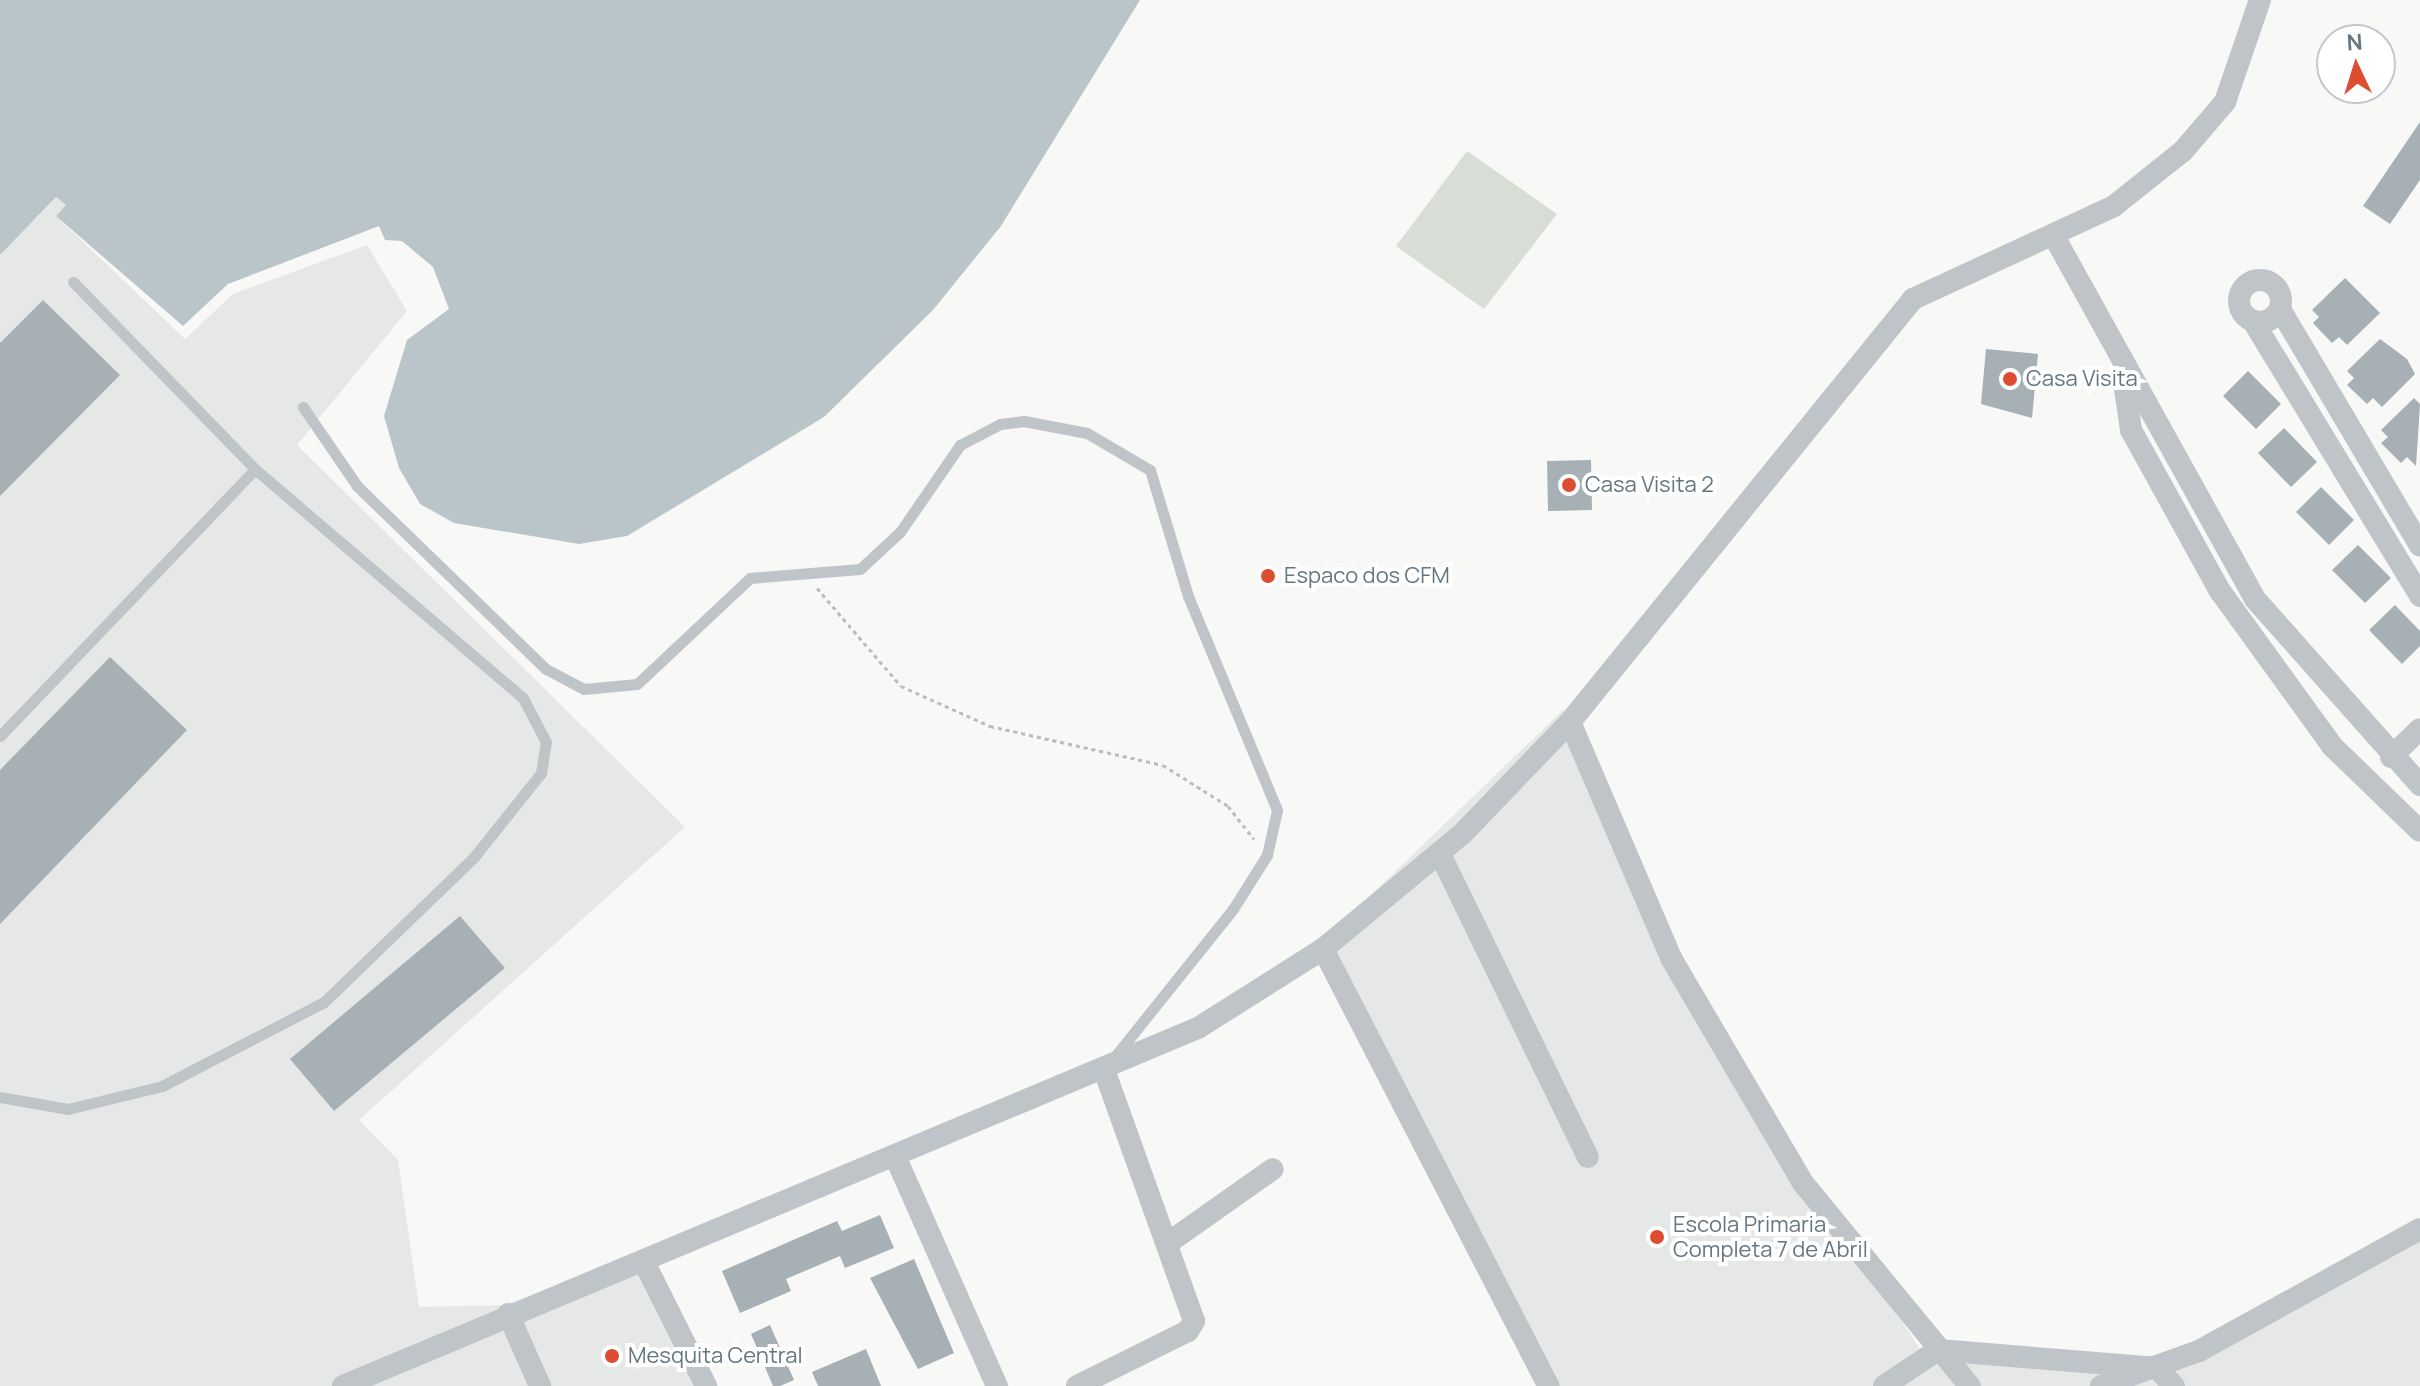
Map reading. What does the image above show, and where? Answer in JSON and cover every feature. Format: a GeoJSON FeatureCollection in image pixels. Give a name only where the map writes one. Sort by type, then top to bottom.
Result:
{"type":"FeatureCollection","features":[{"type":"Feature","properties":{"kind":"street"},"geometry":{"type":"LineString","coordinates":[[343,1386],[508,1314],[644,1262],[1198,1028],[1323,949],[1440,854],[1570,722],[1913,299],[2055,238],[2152,178],[2213,118],[2234,83],[2260,0]]}},
{"type":"Feature","properties":{"kind":"street"},"geometry":{"type":"LineString","coordinates":[[2055,238],[2255,599],[2391,757],[2420,785]]}},
{"type":"Feature","properties":{"kind":"street"},"geometry":{"type":"LineString","coordinates":[[2420,546],[2280,309],[2275,286],[2252,282],[2239,301],[2420,596]]}},
{"type":"Feature","properties":{"kind":"street"},"geometry":{"type":"LineString","coordinates":[[2253,321],[2266,322],[2280,309]]}},
{"type":"Feature","properties":{"kind":"street"},"geometry":{"type":"LineString","coordinates":[[2121,362],[2131,430],[2220,591],[2332,746],[2420,831]]}},
{"type":"Feature","properties":{"kind":"street"},"geometry":{"type":"LineString","coordinates":[[1570,722],[1671,958],[1803,1183],[1970,1386]]}},
{"type":"Feature","properties":{"kind":"street"},"geometry":{"type":"LineString","coordinates":[[2391,757],[2420,729]]}},
{"type":"Feature","properties":{"kind":"street"},"geometry":{"type":"LineString","coordinates":[[1440,854],[1588,1157]]}},
{"type":"Feature","properties":{"kind":"street"},"geometry":{"type":"LineString","coordinates":[[1323,949],[1549,1386]]}},
{"type":"Feature","properties":{"kind":"street"},"geometry":{"type":"LineString","coordinates":[[1077,1386],[1188,1331],[1193,1312],[1104,1069]]}},
{"type":"Feature","properties":{"kind":"street"},"geometry":{"type":"LineString","coordinates":[[895,1156],[995,1385]]}},
{"type":"Feature","properties":{"kind":"street"},"geometry":{"type":"LineString","coordinates":[[1168,1243],[1273,1169]]}},
{"type":"Feature","properties":{"kind":"street"},"geometry":{"type":"LineString","coordinates":[[2101,1386],[2157,1368],[2420,1229]]}},
{"type":"Feature","properties":{"kind":"street"},"geometry":{"type":"LineString","coordinates":[[644,1262],[706,1386]]}},
{"type":"Feature","properties":{"kind":"street"},"geometry":{"type":"LineString","coordinates":[[508,1314],[540,1386]]}},
{"type":"Feature","properties":{"kind":"street"},"geometry":{"type":"LineString","coordinates":[[1884,1386],[1938,1350],[2157,1368],[2174,1386]]}},
{"type":"Feature","properties":{"kind":"lane"},"geometry":{"type":"LineString","coordinates":[[0,1097],[68,1109],[162,1086],[324,1002],[474,857],[541,773],[546,742],[523,698],[255,469],[73,282]]}},
{"type":"Feature","properties":{"kind":"lane"},"geometry":{"type":"LineString","coordinates":[[303,407],[357,486],[546,669],[584,689],[637,684],[750,578],[807,573],[844,574],[877,557],[960,445],[1000,424],[1024,421],[1087,433],[1150,470],[1188,596],[1277,810],[1267,855],[1195,962],[1104,1069]]}},
{"type":"Feature","properties":{"kind":"lane"},"geometry":{"type":"LineString","coordinates":[[1,733],[255,469]]}},
{"type":"Feature","properties":{"kind":"path"},"geometry":{"type":"LineString","coordinates":[[807,573],[827,606],[901,686],[971,721],[1163,765],[1228,806],[1267,855]]}},
{"type":"Feature","properties":{"kind":"shaded area"},"geometry":{"type":"Polygon","coordinates":[[[0,0],[1140,0],[1001,226],[933,310],[824,417],[627,536],[579,544],[454,523],[420,504],[399,468],[384,416],[407,340],[449,309],[433,267],[402,241],[385,240],[379,226],[228,284],[183,326],[56,216],[66,205],[56,197],[0,255],[0,0]]]}},
{"type":"Feature","properties":{"kind":"shaded area"},"geometry":{"type":"Polygon","coordinates":[[[1467,151],[1557,214],[1484,309],[1396,246],[1467,151]]]}},
{"type":"Feature","properties":{"kind":"shaded area"},"geometry":{"type":"Polygon","coordinates":[[[56,197],[66,205],[56,216],[185,339],[233,294],[367,245],[407,311],[297,445],[685,827],[359,1120],[398,1160],[419,1307],[503,1305],[639,1262],[705,1386],[0,1386],[0,255],[56,197]]]}},
{"type":"Feature","properties":{"kind":"shaded area"},"geometry":{"type":"Polygon","coordinates":[[[1563,710],[1666,958],[1927,1360],[2159,1372],[2420,1230],[2420,1386],[1545,1386],[1321,943],[1563,710]]]}},
{"type":"Feature","properties":{"kind":"building"},"geometry":{"type":"Polygon","coordinates":[[[2420,122],[2420,180],[2390,224],[2363,206],[2420,122]]]}},
{"type":"Feature","properties":{"kind":"building"},"geometry":{"type":"Polygon","coordinates":[[[2345,278],[2380,313],[2347,345],[2339,337],[2332,343],[2313,323],[2319,317],[2312,310],[2345,278]]]}},
{"type":"Feature","properties":{"kind":"building"},"geometry":{"type":"Polygon","coordinates":[[[43,300],[120,375],[0,496],[0,343],[43,300]]]}},
{"type":"Feature","properties":{"kind":"building"},"geometry":{"type":"Polygon","coordinates":[[[2380,339],[2407,359],[2415,374],[2382,407],[2373,398],[2367,404],[2347,385],[2354,378],[2347,371],[2380,339]]]}},
{"type":"Feature","properties":{"kind":"building","name":"Casa Visita"},"geometry":{"type":"Polygon","coordinates":[[[1986,349],[2038,354],[2032,418],[1981,404],[1986,349]]]}},
{"type":"Feature","properties":{"kind":"building"},"geometry":{"type":"Polygon","coordinates":[[[2248,371],[2281,404],[2256,429],[2223,396],[2248,371]]]}},
{"type":"Feature","properties":{"kind":"building"},"geometry":{"type":"Polygon","coordinates":[[[2414,398],[2420,404],[2416,466],[2407,457],[2401,463],[2381,443],[2388,437],[2381,430],[2414,398]]]}},
{"type":"Feature","properties":{"kind":"building"},"geometry":{"type":"Polygon","coordinates":[[[2284,428],[2317,462],[2291,487],[2258,453],[2284,428]]]}},
{"type":"Feature","properties":{"kind":"building","name":"Casa Visita 2"},"geometry":{"type":"Polygon","coordinates":[[[1591,460],[1592,510],[1548,511],[1547,461],[1591,460]]]}},
{"type":"Feature","properties":{"kind":"building"},"geometry":{"type":"Polygon","coordinates":[[[2321,487],[2354,520],[2329,545],[2296,512],[2321,487]]]}},
{"type":"Feature","properties":{"kind":"building"},"geometry":{"type":"Polygon","coordinates":[[[2358,545],[2391,578],[2365,603],[2332,570],[2358,545]]]}},
{"type":"Feature","properties":{"kind":"building"},"geometry":{"type":"Polygon","coordinates":[[[2395,605],[2420,631],[2420,646],[2402,664],[2369,630],[2395,605]]]}},
{"type":"Feature","properties":{"kind":"building"},"geometry":{"type":"Polygon","coordinates":[[[110,657],[187,730],[0,924],[0,770],[110,657]]]}},
{"type":"Feature","properties":{"kind":"building"},"geometry":{"type":"Polygon","coordinates":[[[460,916],[505,968],[334,1111],[290,1059],[460,916]]]}},
{"type":"Feature","properties":{"kind":"building"},"geometry":{"type":"Polygon","coordinates":[[[880,1215],[894,1248],[845,1268],[840,1256],[786,1279],[791,1291],[740,1313],[722,1271],[837,1221],[842,1231],[880,1215]]]}},
{"type":"Feature","properties":{"kind":"building"},"geometry":{"type":"Polygon","coordinates":[[[914,1259],[954,1353],[918,1369],[870,1278],[914,1259]]]}},
{"type":"Feature","properties":{"kind":"building"},"geometry":{"type":"Polygon","coordinates":[[[770,1325],[794,1380],[780,1386],[773,1386],[751,1334],[770,1325]]]}},
{"type":"Feature","properties":{"kind":"building"},"geometry":{"type":"Polygon","coordinates":[[[866,1349],[881,1386],[818,1386],[812,1372],[866,1349]]]}},
{"type":"Feature","properties":{"kind":"place","name":"Casa Visita"},"geometry":{"type":"Point","coordinates":[2010,379]}},
{"type":"Feature","properties":{"kind":"place","name":"Casa Visita 2"},"geometry":{"type":"Point","coordinates":[1569,485]}},
{"type":"Feature","properties":{"kind":"place","name":"Espaco dos CFM"},"geometry":{"type":"Point","coordinates":[1268,576]}},
{"type":"Feature","properties":{"kind":"place","name":"Escola Primaria Completa 7 de Abril"},"geometry":{"type":"Point","coordinates":[1657,1237]}},
{"type":"Feature","properties":{"kind":"place","name":"Mesquita Central"},"geometry":{"type":"Point","coordinates":[612,1356]}}]}
